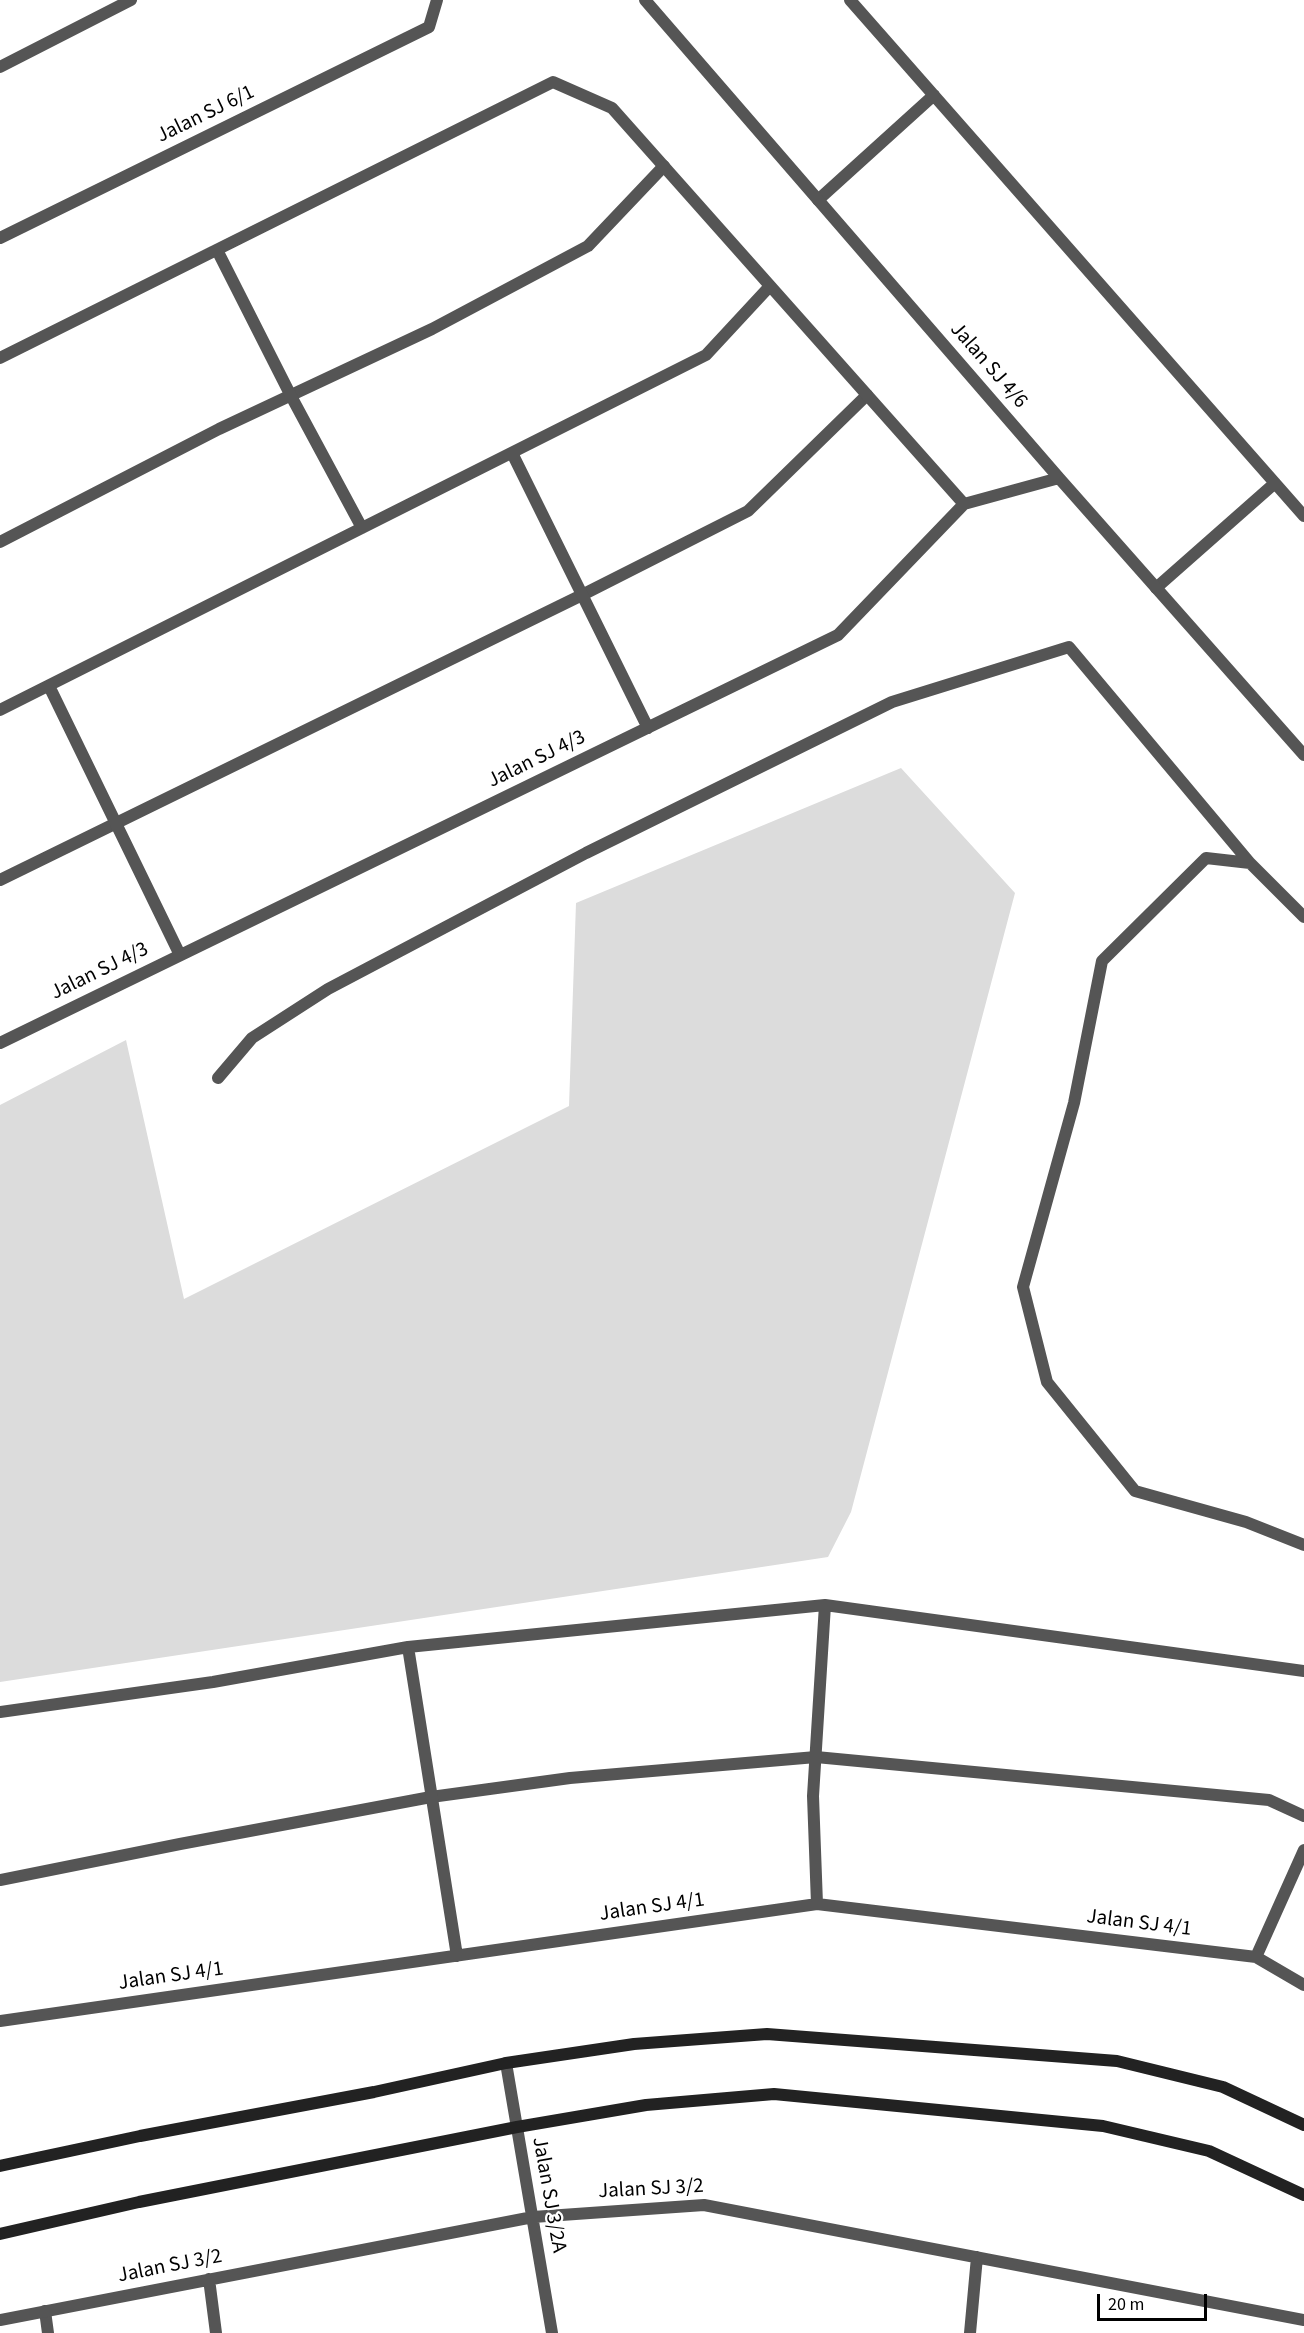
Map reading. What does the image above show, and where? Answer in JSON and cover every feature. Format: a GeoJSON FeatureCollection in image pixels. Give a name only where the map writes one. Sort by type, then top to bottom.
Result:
{"type":"FeatureCollection","features":[{"type":"Feature","properties":{"kind":"street"},"geometry":{"type":"LineString","coordinates":[[0,67],[131,0]]}},
{"type":"Feature","properties":{"kind":"street","name":"Jalan SJ 6/1"},"geometry":{"type":"LineString","coordinates":[[0,238],[429,27],[437,0]]}},
{"type":"Feature","properties":{"kind":"street","name":"Jalan SJ 4/6"},"geometry":{"type":"LineString","coordinates":[[645,0],[1059,478],[1304,755]]}},
{"type":"Feature","properties":{"kind":"street"},"geometry":{"type":"LineString","coordinates":[[850,0],[1304,516]]}},
{"type":"Feature","properties":{"kind":"street"},"geometry":{"type":"LineString","coordinates":[[0,358],[553,82],[612,108],[964,504],[1059,478]]}},
{"type":"Feature","properties":{"kind":"street"},"geometry":{"type":"LineString","coordinates":[[818,200],[934,95]]}},
{"type":"Feature","properties":{"kind":"street"},"geometry":{"type":"LineString","coordinates":[[0,542],[219,429],[432,329],[588,246],[664,166]]}},
{"type":"Feature","properties":{"kind":"street"},"geometry":{"type":"LineString","coordinates":[[217,250],[291,396],[362,528]]}},
{"type":"Feature","properties":{"kind":"street"},"geometry":{"type":"LineString","coordinates":[[0,710],[706,355],[770,286]]}},
{"type":"Feature","properties":{"kind":"street"},"geometry":{"type":"LineString","coordinates":[[0,880],[748,512],[867,395]]}},
{"type":"Feature","properties":{"kind":"street"},"geometry":{"type":"LineString","coordinates":[[512,453],[648,728]]}},
{"type":"Feature","properties":{"kind":"street"},"geometry":{"type":"LineString","coordinates":[[1156,588],[1275,483]]}},
{"type":"Feature","properties":{"kind":"street","name":"Jalan SJ 4/3"},"geometry":{"type":"LineString","coordinates":[[0,1043],[838,635],[964,504]]}},
{"type":"Feature","properties":{"kind":"street"},"geometry":{"type":"LineString","coordinates":[[218,1078],[252,1038],[328,989],[586,853],[892,702],[1069,647],[1250,863],[1304,917]]}},
{"type":"Feature","properties":{"kind":"street"},"geometry":{"type":"LineString","coordinates":[[49,686],[180,955]]}},
{"type":"Feature","properties":{"kind":"street"},"geometry":{"type":"LineString","coordinates":[[1250,863],[1206,858],[1102,961],[1074,1103],[1023,1287],[1047,1382],[1135,1491],[1246,1522],[1304,1545]]}},
{"type":"Feature","properties":{"kind":"street"},"geometry":{"type":"LineString","coordinates":[[817,1904],[813,1797],[825,1605]]}},
{"type":"Feature","properties":{"kind":"street"},"geometry":{"type":"LineString","coordinates":[[0,1712],[213,1682],[408,1647],[825,1605],[1304,1671]]}},
{"type":"Feature","properties":{"kind":"street"},"geometry":{"type":"LineString","coordinates":[[408,1647],[457,1956]]}},
{"type":"Feature","properties":{"kind":"street"},"geometry":{"type":"LineString","coordinates":[[0,1880],[431,1797],[570,1778],[816,1757],[1269,1800],[1304,1816]]}},
{"type":"Feature","properties":{"kind":"street"},"geometry":{"type":"LineString","coordinates":[[1256,1957],[1304,1851]]}},
{"type":"Feature","properties":{"kind":"street","name":"Jalan SJ 4/1"},"geometry":{"type":"LineString","coordinates":[[0,2021],[817,1904],[1256,1957],[1304,1985]]}},
{"type":"Feature","properties":{"kind":"street"},"geometry":{"type":"LineString","coordinates":[[0,2166],[140,2136],[374,2092],[506,2063],[634,2044],[767,2034],[1117,2061],[1223,2087],[1304,2125]]}},
{"type":"Feature","properties":{"kind":"street","name":"Jalan SJ 3/2A"},"geometry":{"type":"LineString","coordinates":[[506,2063],[552,2333]]}},
{"type":"Feature","properties":{"kind":"street"},"geometry":{"type":"LineString","coordinates":[[0,2234],[139,2202],[517,2127],[646,2105],[774,2094],[1103,2126],[1209,2151],[1304,2195]]}},
{"type":"Feature","properties":{"kind":"street","name":"Jalan SJ 3/2"},"geometry":{"type":"LineString","coordinates":[[0,2320],[533,2217],[704,2205],[1304,2320]]}},
{"type":"Feature","properties":{"kind":"street"},"geometry":{"type":"LineString","coordinates":[[970,2333],[977,2257]]}},
{"type":"Feature","properties":{"kind":"street"},"geometry":{"type":"LineString","coordinates":[[209,2279],[216,2333]]}},
{"type":"Feature","properties":{"kind":"street"},"geometry":{"type":"LineString","coordinates":[[45,2311],[48,2333]]}},
{"type":"Feature","properties":{"kind":"shaded area"},"geometry":{"type":"Polygon","coordinates":[[[901,768],[1015,893],[851,1512],[828,1557],[0,1682],[0,1105],[126,1040],[184,1299],[569,1106],[576,903],[901,768]]]}}]}
